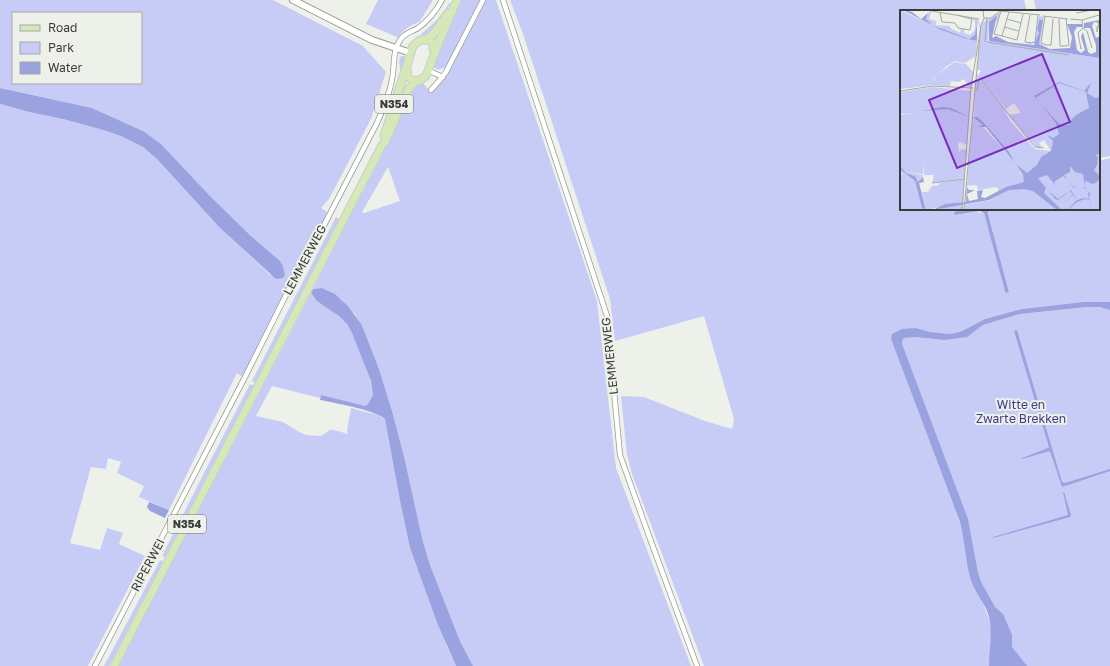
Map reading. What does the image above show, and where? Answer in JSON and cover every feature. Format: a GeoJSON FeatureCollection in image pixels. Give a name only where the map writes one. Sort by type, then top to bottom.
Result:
{"type":"FeatureCollection","features":[{"type":"Feature","properties":{"kind":"main road","name":"N354"},"geometry":{"type":"LineString","coordinates":[[452,9],[452,13],[424,78],[415,81],[408,77],[406,68],[413,46],[416,42],[421,39],[427,39],[435,32],[457,0]]}},
{"type":"Feature","properties":{"kind":"main road"},"geometry":{"type":"LineString","coordinates":[[427,39],[433,44],[434,53]]}},
{"type":"Feature","properties":{"kind":"main road","name":"LEMMERWEG"},"geometry":{"type":"LineString","coordinates":[[382,145],[406,68]]}},
{"type":"Feature","properties":{"kind":"main road","name":"LEMMERWEG"},"geometry":{"type":"LineString","coordinates":[[261,382],[382,145],[385,142],[410,88],[415,81]]}},
{"type":"Feature","properties":{"kind":"main road","name":"RIPERWEI"},"geometry":{"type":"LineString","coordinates":[[114,666],[261,382]]}},
{"type":"Feature","properties":{"kind":"street"},"geometry":{"type":"LineString","coordinates":[[293,0],[358,34],[376,42],[411,53]]}},
{"type":"Feature","properties":{"kind":"street"},"geometry":{"type":"LineString","coordinates":[[396,49],[402,37],[426,21],[442,0]]}},
{"type":"Feature","properties":{"kind":"street"},"geometry":{"type":"LineString","coordinates":[[431,90],[442,77],[483,0]]}},
{"type":"Feature","properties":{"kind":"street","name":"LEMMERWEG"},"geometry":{"type":"LineString","coordinates":[[502,0],[607,316],[620,455],[697,666]]}},
{"type":"Feature","properties":{"kind":"street","name":"LEMMERWEG"},"geometry":{"type":"LineString","coordinates":[[244,380],[290,287],[320,233],[381,114],[392,83],[394,69],[393,59],[396,49]]}},
{"type":"Feature","properties":{"kind":"street"},"geometry":{"type":"LineString","coordinates":[[428,71],[442,77]]}},
{"type":"Feature","properties":{"kind":"street","name":"RIPERWEI"},"geometry":{"type":"LineString","coordinates":[[95,666],[244,380]]}},
{"type":"Feature","properties":{"kind":"green space"},"geometry":{"type":"Polygon","coordinates":[[[0,0],[273,0],[363,46],[386,72],[371,119],[329,199],[321,208],[326,211],[327,214],[291,280],[245,374],[241,376],[237,373],[169,510],[139,497],[144,486],[117,473],[121,462],[108,458],[106,469],[91,467],[70,543],[100,550],[107,528],[123,533],[119,544],[145,556],[88,666],[0,666],[0,104],[103,130],[121,136],[143,147],[157,159],[220,228],[270,275],[285,275],[280,261],[250,235],[210,196],[161,144],[143,131],[92,108],[0,88],[0,0]]]}},
{"type":"Feature","properties":{"kind":"green space"},"geometry":{"type":"Polygon","coordinates":[[[378,0],[433,0],[420,21],[407,28],[397,37],[366,24],[378,0]]]}},
{"type":"Feature","properties":{"kind":"green space"},"geometry":{"type":"Polygon","coordinates":[[[461,0],[481,0],[448,63],[444,68],[437,70],[434,67],[434,64],[446,29],[461,0]]]}},
{"type":"Feature","properties":{"kind":"green space"},"geometry":{"type":"Polygon","coordinates":[[[486,0],[496,0],[597,301],[616,468],[691,666],[473,666],[460,641],[430,565],[422,538],[404,456],[392,411],[379,369],[367,338],[355,314],[341,299],[322,288],[313,289],[387,144],[410,92],[416,85],[423,83],[431,93],[447,74],[486,0]],[[388,167],[362,212],[364,213],[400,201],[388,167]]]}},
{"type":"Feature","properties":{"kind":"green space","name":"Witte en Zwarte Brekken"},"geometry":{"type":"Polygon","coordinates":[[[510,0],[1024,0],[1027,10],[900,10],[900,210],[958,210],[955,215],[976,212],[984,213],[1007,293],[1009,292],[989,218],[989,210],[1100,210],[1100,161],[1110,158],[1110,302],[1083,302],[1022,309],[985,319],[962,331],[951,334],[930,332],[916,328],[891,339],[954,507],[899,343],[904,338],[915,337],[944,340],[983,325],[1020,314],[1087,307],[1099,307],[1110,310],[1110,666],[704,666],[632,474],[627,455],[621,396],[644,397],[705,421],[732,429],[734,419],[704,316],[615,341],[610,299],[523,34],[510,0]],[[962,531],[967,565],[990,621],[980,583],[962,531]]]}},
{"type":"Feature","properties":{"kind":"green space"},"geometry":{"type":"Polygon","coordinates":[[[1034,0],[1110,0],[1110,156],[1100,158],[1100,10],[1036,10],[1034,0]]]}},
{"type":"Feature","properties":{"kind":"green space"},"geometry":{"type":"Polygon","coordinates":[[[449,3],[451,3],[437,26],[428,34],[421,36],[420,35],[440,16],[449,3]]]}},
{"type":"Feature","properties":{"kind":"green space"},"geometry":{"type":"Polygon","coordinates":[[[404,56],[406,60],[401,73],[399,62],[400,57],[404,56]]]}},
{"type":"Feature","properties":{"kind":"green space"},"geometry":{"type":"Polygon","coordinates":[[[336,217],[340,220],[256,384],[252,381],[336,217]]]}},
{"type":"Feature","properties":{"kind":"green space"},"geometry":{"type":"Polygon","coordinates":[[[311,293],[317,300],[330,308],[346,323],[354,336],[370,379],[373,394],[371,399],[367,405],[361,406],[321,395],[320,398],[272,386],[256,416],[283,422],[306,435],[321,436],[330,430],[348,434],[347,430],[351,408],[378,415],[385,419],[410,548],[447,647],[456,666],[118,666],[311,293]]]}},
{"type":"Feature","properties":{"kind":"green space"},"geometry":{"type":"Polygon","coordinates":[[[250,384],[255,386],[166,558],[162,556],[250,384]]]}},
{"type":"Feature","properties":{"kind":"green space"},"geometry":{"type":"Polygon","coordinates":[[[160,560],[163,562],[109,666],[104,666],[160,560]]]}},
{"type":"Feature","properties":{"kind":"water"},"geometry":{"type":"Polygon","coordinates":[[[0,88],[92,108],[143,131],[161,144],[210,196],[250,235],[280,261],[285,275],[283,278],[276,279],[220,228],[157,159],[143,147],[121,136],[103,130],[0,104],[0,88]]]}},
{"type":"Feature","properties":{"kind":"water"},"geometry":{"type":"Polygon","coordinates":[[[990,210],[988,213],[989,218],[1009,292],[1006,293],[1005,291],[984,213],[980,211],[955,215],[954,212],[990,210]]]}},
{"type":"Feature","properties":{"kind":"water"},"geometry":{"type":"Polygon","coordinates":[[[322,288],[335,294],[348,306],[361,324],[367,338],[379,369],[392,411],[404,456],[422,538],[430,565],[460,641],[473,666],[456,666],[438,625],[410,548],[385,419],[364,410],[320,400],[321,395],[365,406],[368,404],[373,394],[371,381],[347,324],[339,316],[317,301],[311,293],[313,289],[322,288]]]}},
{"type":"Feature","properties":{"kind":"water"},"geometry":{"type":"Polygon","coordinates":[[[1083,302],[1110,302],[1110,310],[1099,307],[1087,307],[1020,314],[983,325],[967,337],[944,340],[915,337],[904,338],[902,341],[968,519],[981,582],[995,607],[1003,614],[1012,635],[1012,647],[1027,666],[989,666],[991,635],[989,616],[972,582],[968,570],[960,522],[891,339],[892,334],[902,329],[916,328],[930,332],[951,334],[962,331],[985,319],[1022,309],[1083,302]]]}},
{"type":"Feature","properties":{"kind":"water"},"geometry":{"type":"Polygon","coordinates":[[[1017,330],[1062,482],[1065,483],[1110,469],[1110,471],[1062,487],[1050,451],[1022,459],[1049,447],[1014,331],[1017,330]]]}},
{"type":"Feature","properties":{"kind":"water"},"geometry":{"type":"Polygon","coordinates":[[[1063,492],[1071,515],[1070,517],[993,538],[1068,515],[1063,492]]]}},
{"type":"Feature","properties":{"kind":"water"},"geometry":{"type":"Polygon","coordinates":[[[149,502],[169,510],[165,518],[150,511],[147,507],[149,502]]]}}]}
